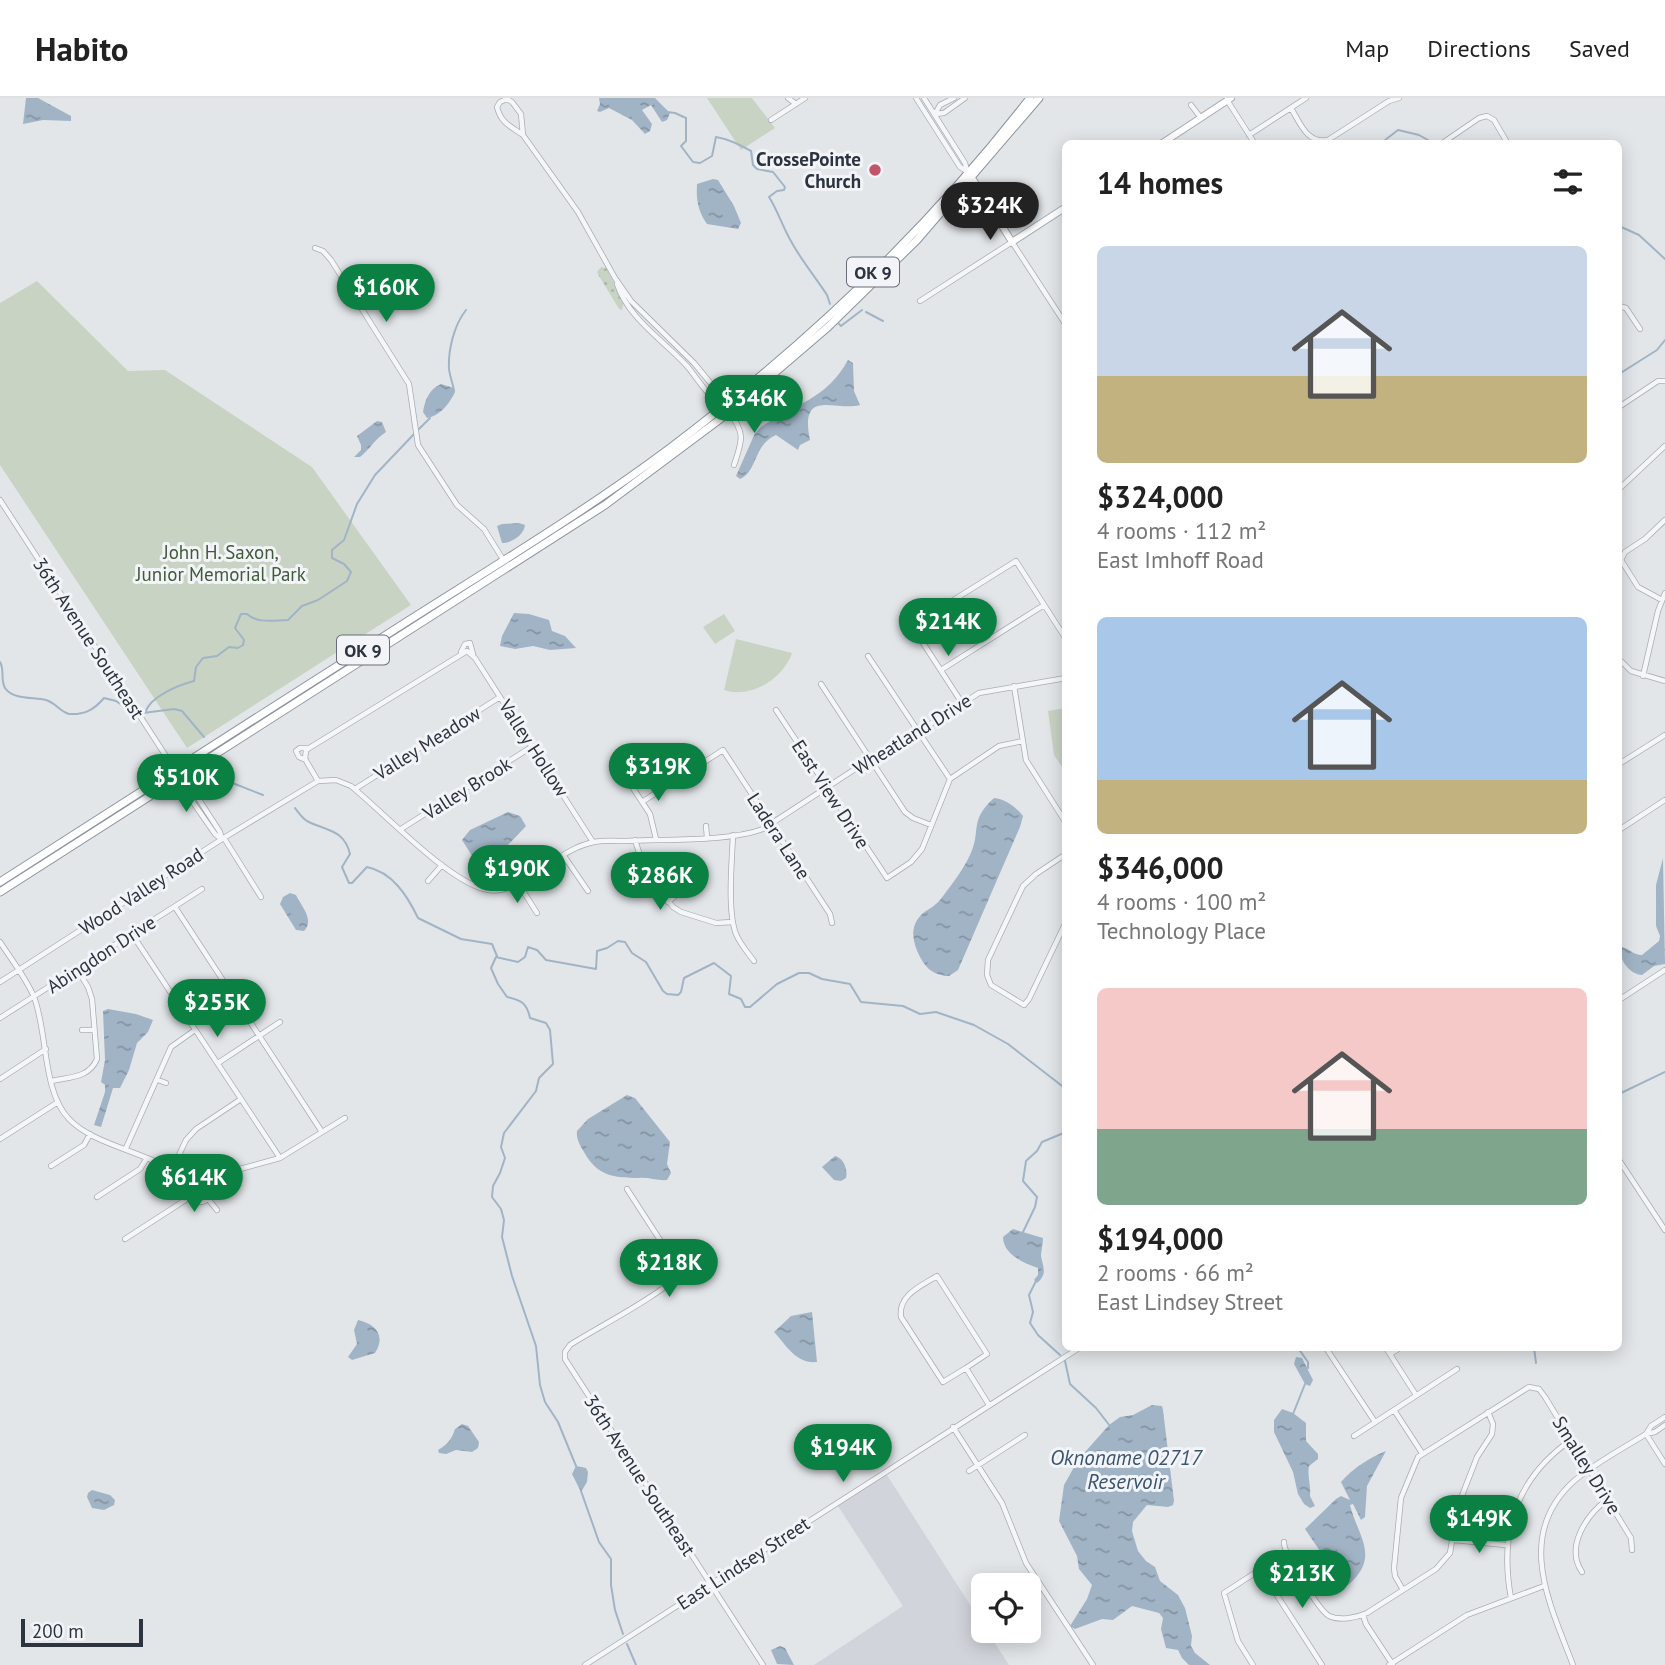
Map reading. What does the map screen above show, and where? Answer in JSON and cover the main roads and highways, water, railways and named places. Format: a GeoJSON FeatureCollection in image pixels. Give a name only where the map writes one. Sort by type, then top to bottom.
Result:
{"type":"FeatureCollection","features":[{"type":"Feature","properties":{"kind":"highway","name":"OK 9"},"geometry":{"type":"LineString","coordinates":[[969,173],[1030,98]]}},
{"type":"Feature","properties":{"kind":"highway","name":"OK 9"},"geometry":{"type":"LineString","coordinates":[[0,882],[605,505],[725,407],[845,300],[1039,98]]}},
{"type":"Feature","properties":{"kind":"highway","name":"OK 9"},"geometry":{"type":"LineString","coordinates":[[0,892],[563,522],[664,453],[725,407]]}},
{"type":"Feature","properties":{"kind":"main road"},"geometry":{"type":"LineString","coordinates":[[1167,140],[1229,99]]}},
{"type":"Feature","properties":{"kind":"main road"},"geometry":{"type":"LineString","coordinates":[[969,173],[1012,242],[1062,210]]}},
{"type":"Feature","properties":{"kind":"water"},"geometry":{"type":"Polygon","coordinates":[[[26,98],[38,98],[71,116],[71,121],[43,120],[23,124],[26,98]]]}},
{"type":"Feature","properties":{"kind":"water"},"geometry":{"type":"Polygon","coordinates":[[[599,98],[655,98],[670,113],[667,120],[662,122],[651,105],[642,110],[652,124],[650,131],[645,134],[632,120],[609,108],[597,111],[599,98]]]}},
{"type":"Feature","properties":{"kind":"water"},"geometry":{"type":"Polygon","coordinates":[[[718,180],[734,206],[741,223],[738,229],[707,224],[702,215],[697,200],[697,184],[718,180]]]}},
{"type":"Feature","properties":{"kind":"water"},"geometry":{"type":"Polygon","coordinates":[[[848,360],[853,363],[854,391],[860,405],[815,407],[810,413],[808,424],[810,440],[800,445],[798,450],[776,435],[763,445],[746,475],[740,479],[736,476],[755,433],[820,392],[830,384],[848,360]]]}},
{"type":"Feature","properties":{"kind":"water"},"geometry":{"type":"Polygon","coordinates":[[[441,384],[454,388],[455,392],[444,408],[427,418],[423,412],[426,399],[433,389],[441,384]]]}},
{"type":"Feature","properties":{"kind":"water"},"geometry":{"type":"Polygon","coordinates":[[[377,421],[382,422],[386,432],[360,457],[354,457],[361,450],[357,436],[377,421]]]}},
{"type":"Feature","properties":{"kind":"water"},"geometry":{"type":"Polygon","coordinates":[[[519,523],[525,525],[520,535],[510,542],[502,543],[497,526],[519,523]]]}},
{"type":"Feature","properties":{"kind":"water"},"geometry":{"type":"Polygon","coordinates":[[[514,613],[549,620],[552,631],[565,636],[576,648],[550,650],[533,646],[515,649],[500,646],[514,613]]]}},
{"type":"Feature","properties":{"kind":"water"},"geometry":{"type":"Polygon","coordinates":[[[994,798],[1006,802],[1023,816],[1020,827],[958,970],[949,976],[935,973],[920,957],[915,945],[914,928],[923,913],[940,900],[964,867],[973,846],[978,820],[994,798]]]}},
{"type":"Feature","properties":{"kind":"water"},"geometry":{"type":"Polygon","coordinates":[[[508,812],[520,816],[526,826],[497,854],[476,862],[462,840],[470,830],[508,812]]]}},
{"type":"Feature","properties":{"kind":"water"},"geometry":{"type":"Polygon","coordinates":[[[1663,858],[1665,964],[1654,966],[1642,975],[1627,967],[1622,959],[1622,947],[1642,955],[1659,941],[1656,926],[1656,885],[1663,858]]]}},
{"type":"Feature","properties":{"kind":"water"},"geometry":{"type":"Polygon","coordinates":[[[290,893],[296,895],[308,918],[304,931],[296,930],[280,904],[283,897],[290,893]]]}},
{"type":"Feature","properties":{"kind":"water"},"geometry":{"type":"Polygon","coordinates":[[[108,1009],[153,1020],[148,1032],[137,1043],[120,1088],[113,1088],[101,1127],[94,1125],[105,1092],[105,1085],[101,1082],[105,1060],[103,1011],[108,1009]]]}},
{"type":"Feature","properties":{"kind":"water"},"geometry":{"type":"Polygon","coordinates":[[[627,1095],[635,1098],[670,1142],[667,1164],[671,1173],[667,1180],[607,1174],[589,1160],[580,1144],[577,1131],[588,1119],[627,1095]]]}},
{"type":"Feature","properties":{"kind":"water"},"geometry":{"type":"Polygon","coordinates":[[[835,1156],[841,1159],[846,1168],[846,1178],[841,1181],[834,1180],[822,1167],[835,1156]]]}},
{"type":"Feature","properties":{"kind":"water"},"geometry":{"type":"Polygon","coordinates":[[[1013,1229],[1043,1238],[1041,1256],[1044,1273],[1037,1283],[1034,1280],[1038,1275],[1038,1268],[1015,1257],[1006,1248],[1003,1237],[1013,1229]]]}},
{"type":"Feature","properties":{"kind":"water"},"geometry":{"type":"Polygon","coordinates":[[[812,1312],[817,1362],[798,1357],[774,1332],[791,1316],[812,1312]]]}},
{"type":"Feature","properties":{"kind":"water"},"geometry":{"type":"Polygon","coordinates":[[[358,1320],[370,1324],[380,1341],[375,1353],[352,1360],[348,1357],[357,1344],[354,1330],[358,1320]]]}},
{"type":"Feature","properties":{"kind":"water"},"geometry":{"type":"Polygon","coordinates":[[[1296,1357],[1302,1358],[1313,1380],[1310,1386],[1305,1384],[1294,1364],[1296,1357]]]}},
{"type":"Feature","properties":{"kind":"water","name":"Oknoname 02717 Reservoir"},"geometry":{"type":"Polygon","coordinates":[[[1152,1405],[1162,1406],[1163,1410],[1174,1501],[1173,1505],[1168,1507],[1147,1505],[1133,1522],[1132,1531],[1138,1551],[1155,1567],[1160,1581],[1178,1595],[1185,1608],[1192,1636],[1191,1646],[1195,1653],[1210,1665],[1189,1665],[1178,1650],[1166,1648],[1161,1629],[1163,1618],[1159,1613],[1132,1606],[1113,1620],[1102,1619],[1075,1629],[1070,1626],[1087,1599],[1092,1585],[1079,1569],[1077,1556],[1059,1521],[1064,1485],[1078,1460],[1109,1425],[1120,1417],[1133,1415],[1152,1405]]]}},
{"type":"Feature","properties":{"kind":"water"},"geometry":{"type":"Polygon","coordinates":[[[1282,1409],[1306,1423],[1306,1441],[1318,1454],[1318,1459],[1309,1466],[1310,1496],[1315,1506],[1310,1508],[1298,1494],[1293,1472],[1274,1432],[1274,1420],[1282,1409]]]}},
{"type":"Feature","properties":{"kind":"water"},"geometry":{"type":"Polygon","coordinates":[[[462,1424],[468,1426],[479,1442],[478,1448],[472,1452],[456,1450],[446,1454],[439,1453],[438,1450],[447,1444],[455,1429],[462,1424]]]}},
{"type":"Feature","properties":{"kind":"water"},"geometry":{"type":"Polygon","coordinates":[[[1386,1451],[1367,1486],[1365,1517],[1361,1520],[1353,1504],[1350,1505],[1362,1537],[1365,1556],[1358,1575],[1348,1585],[1343,1585],[1305,1529],[1336,1499],[1341,1496],[1350,1500],[1341,1482],[1362,1464],[1386,1451]]]}},
{"type":"Feature","properties":{"kind":"water"},"geometry":{"type":"Polygon","coordinates":[[[576,1466],[586,1468],[588,1472],[587,1482],[581,1492],[572,1474],[576,1466]]]}},
{"type":"Feature","properties":{"kind":"water"},"geometry":{"type":"Polygon","coordinates":[[[92,1490],[110,1495],[115,1500],[114,1505],[104,1510],[92,1508],[87,1497],[92,1490]]]}},
{"type":"Feature","properties":{"kind":"water"},"geometry":{"type":"Polygon","coordinates":[[[780,1646],[785,1648],[794,1665],[777,1664],[771,1650],[780,1646]]]}},
{"type":"Feature","properties":{"kind":"waterway"},"geometry":{"type":"LineString","coordinates":[[667,112],[686,118],[686,141],[681,146],[693,162],[700,163],[712,156],[716,137],[751,151],[753,165],[757,169],[773,172],[785,187],[769,197],[792,243],[827,295],[830,304]]}},
{"type":"Feature","properties":{"kind":"waterway"},"geometry":{"type":"LineString","coordinates":[[1385,140],[1398,130],[1428,140]]}},
{"type":"Feature","properties":{"kind":"waterway"},"geometry":{"type":"LineString","coordinates":[[1622,227],[1639,235],[1665,259]]}},
{"type":"Feature","properties":{"kind":"waterway"},"geometry":{"type":"LineString","coordinates":[[454,391],[449,369],[450,354],[455,330],[466,310]]}},
{"type":"Feature","properties":{"kind":"waterway"},"geometry":{"type":"LineString","coordinates":[[839,324],[841,326],[862,310]]}},
{"type":"Feature","properties":{"kind":"waterway"},"geometry":{"type":"LineString","coordinates":[[866,312],[883,321]]}},
{"type":"Feature","properties":{"kind":"waterway"},"geometry":{"type":"LineString","coordinates":[[1622,372],[1657,350],[1665,340]]}},
{"type":"Feature","properties":{"kind":"waterway"},"geometry":{"type":"LineString","coordinates":[[419,429],[430,418]]}},
{"type":"Feature","properties":{"kind":"waterway"},"geometry":{"type":"LineString","coordinates":[[145,713],[159,696],[194,681],[196,667],[203,658],[217,656],[229,647],[238,648],[243,645],[244,640],[235,628],[241,614],[261,620],[288,620],[302,606],[318,600],[347,581],[351,572],[344,564],[332,558],[332,550],[344,540],[357,504],[375,475],[415,433]]}},
{"type":"Feature","properties":{"kind":"waterway"},"geometry":{"type":"LineString","coordinates":[[0,662],[5,688],[13,695],[46,700],[69,714],[88,711],[104,698],[116,701],[135,714],[174,709],[182,711],[204,737]]}},
{"type":"Feature","properties":{"kind":"waterway"},"geometry":{"type":"LineString","coordinates":[[222,765],[230,782],[263,795]]}},
{"type":"Feature","properties":{"kind":"waterway"},"geometry":{"type":"LineString","coordinates":[[295,808],[307,821],[339,835],[343,840],[350,854],[342,867],[349,883],[367,867],[376,870],[398,886],[418,918],[461,939],[492,944],[497,956]]}},
{"type":"Feature","properties":{"kind":"waterway"},"geometry":{"type":"LineString","coordinates":[[496,957],[518,962],[525,957],[528,947],[537,950],[546,960],[596,969],[597,951],[618,941],[625,942],[632,953],[646,962],[667,994],[678,995],[684,978],[714,963],[731,976],[729,994],[741,999],[745,1007],[750,1007],[777,984],[799,973],[809,973],[822,979],[850,984],[861,1002],[903,1006],[920,1014],[936,1012],[974,1025],[1008,1044],[1062,1086]]}},
{"type":"Feature","properties":{"kind":"waterway"},"geometry":{"type":"LineString","coordinates":[[496,957],[491,968],[507,997],[523,1003],[530,1018],[546,1023],[550,1030],[553,1064],[539,1078],[536,1091],[504,1133],[501,1147],[505,1158],[493,1186],[492,1197],[501,1209],[504,1220],[502,1237],[536,1346],[540,1385],[545,1402],[558,1422],[576,1466]]}},
{"type":"Feature","properties":{"kind":"waterway"},"geometry":{"type":"LineString","coordinates":[[1622,1093],[1665,1072]]}},
{"type":"Feature","properties":{"kind":"waterway"},"geometry":{"type":"LineString","coordinates":[[1023,1232],[1037,1197],[1023,1181],[1026,1161],[1042,1142],[1062,1134]]}},
{"type":"Feature","properties":{"kind":"waterway"},"geometry":{"type":"LineString","coordinates":[[1036,1281],[1029,1295],[1033,1312],[1030,1323],[1038,1335],[1060,1355]]}},
{"type":"Feature","properties":{"kind":"waterway"},"geometry":{"type":"LineString","coordinates":[[1300,1351],[1308,1362],[1308,1368]]}},
{"type":"Feature","properties":{"kind":"waterway"},"geometry":{"type":"LineString","coordinates":[[1534,1351],[1536,1363]]}},
{"type":"Feature","properties":{"kind":"waterway"},"geometry":{"type":"LineString","coordinates":[[1065,1361],[1070,1384],[1096,1408],[1110,1426]]}},
{"type":"Feature","properties":{"kind":"waterway"},"geometry":{"type":"LineString","coordinates":[[1293,1414],[1305,1384]]}},
{"type":"Feature","properties":{"kind":"waterway"},"geometry":{"type":"LineString","coordinates":[[581,1491],[599,1542],[611,1559],[611,1585],[623,1634]]}},
{"type":"Feature","properties":{"kind":"waterway"},"geometry":{"type":"LineString","coordinates":[[627,1644],[636,1665]]}},
{"type":"Feature","properties":{"kind":"place","name":"CrossePointe Church"},"geometry":{"type":"Point","coordinates":[875,170]}},
{"type":"Feature","properties":{"kind":"park label","name":"John H. Saxon, Junior Memorial Park"},"geometry":{"type":"Point","coordinates":[221,563]}}]}
